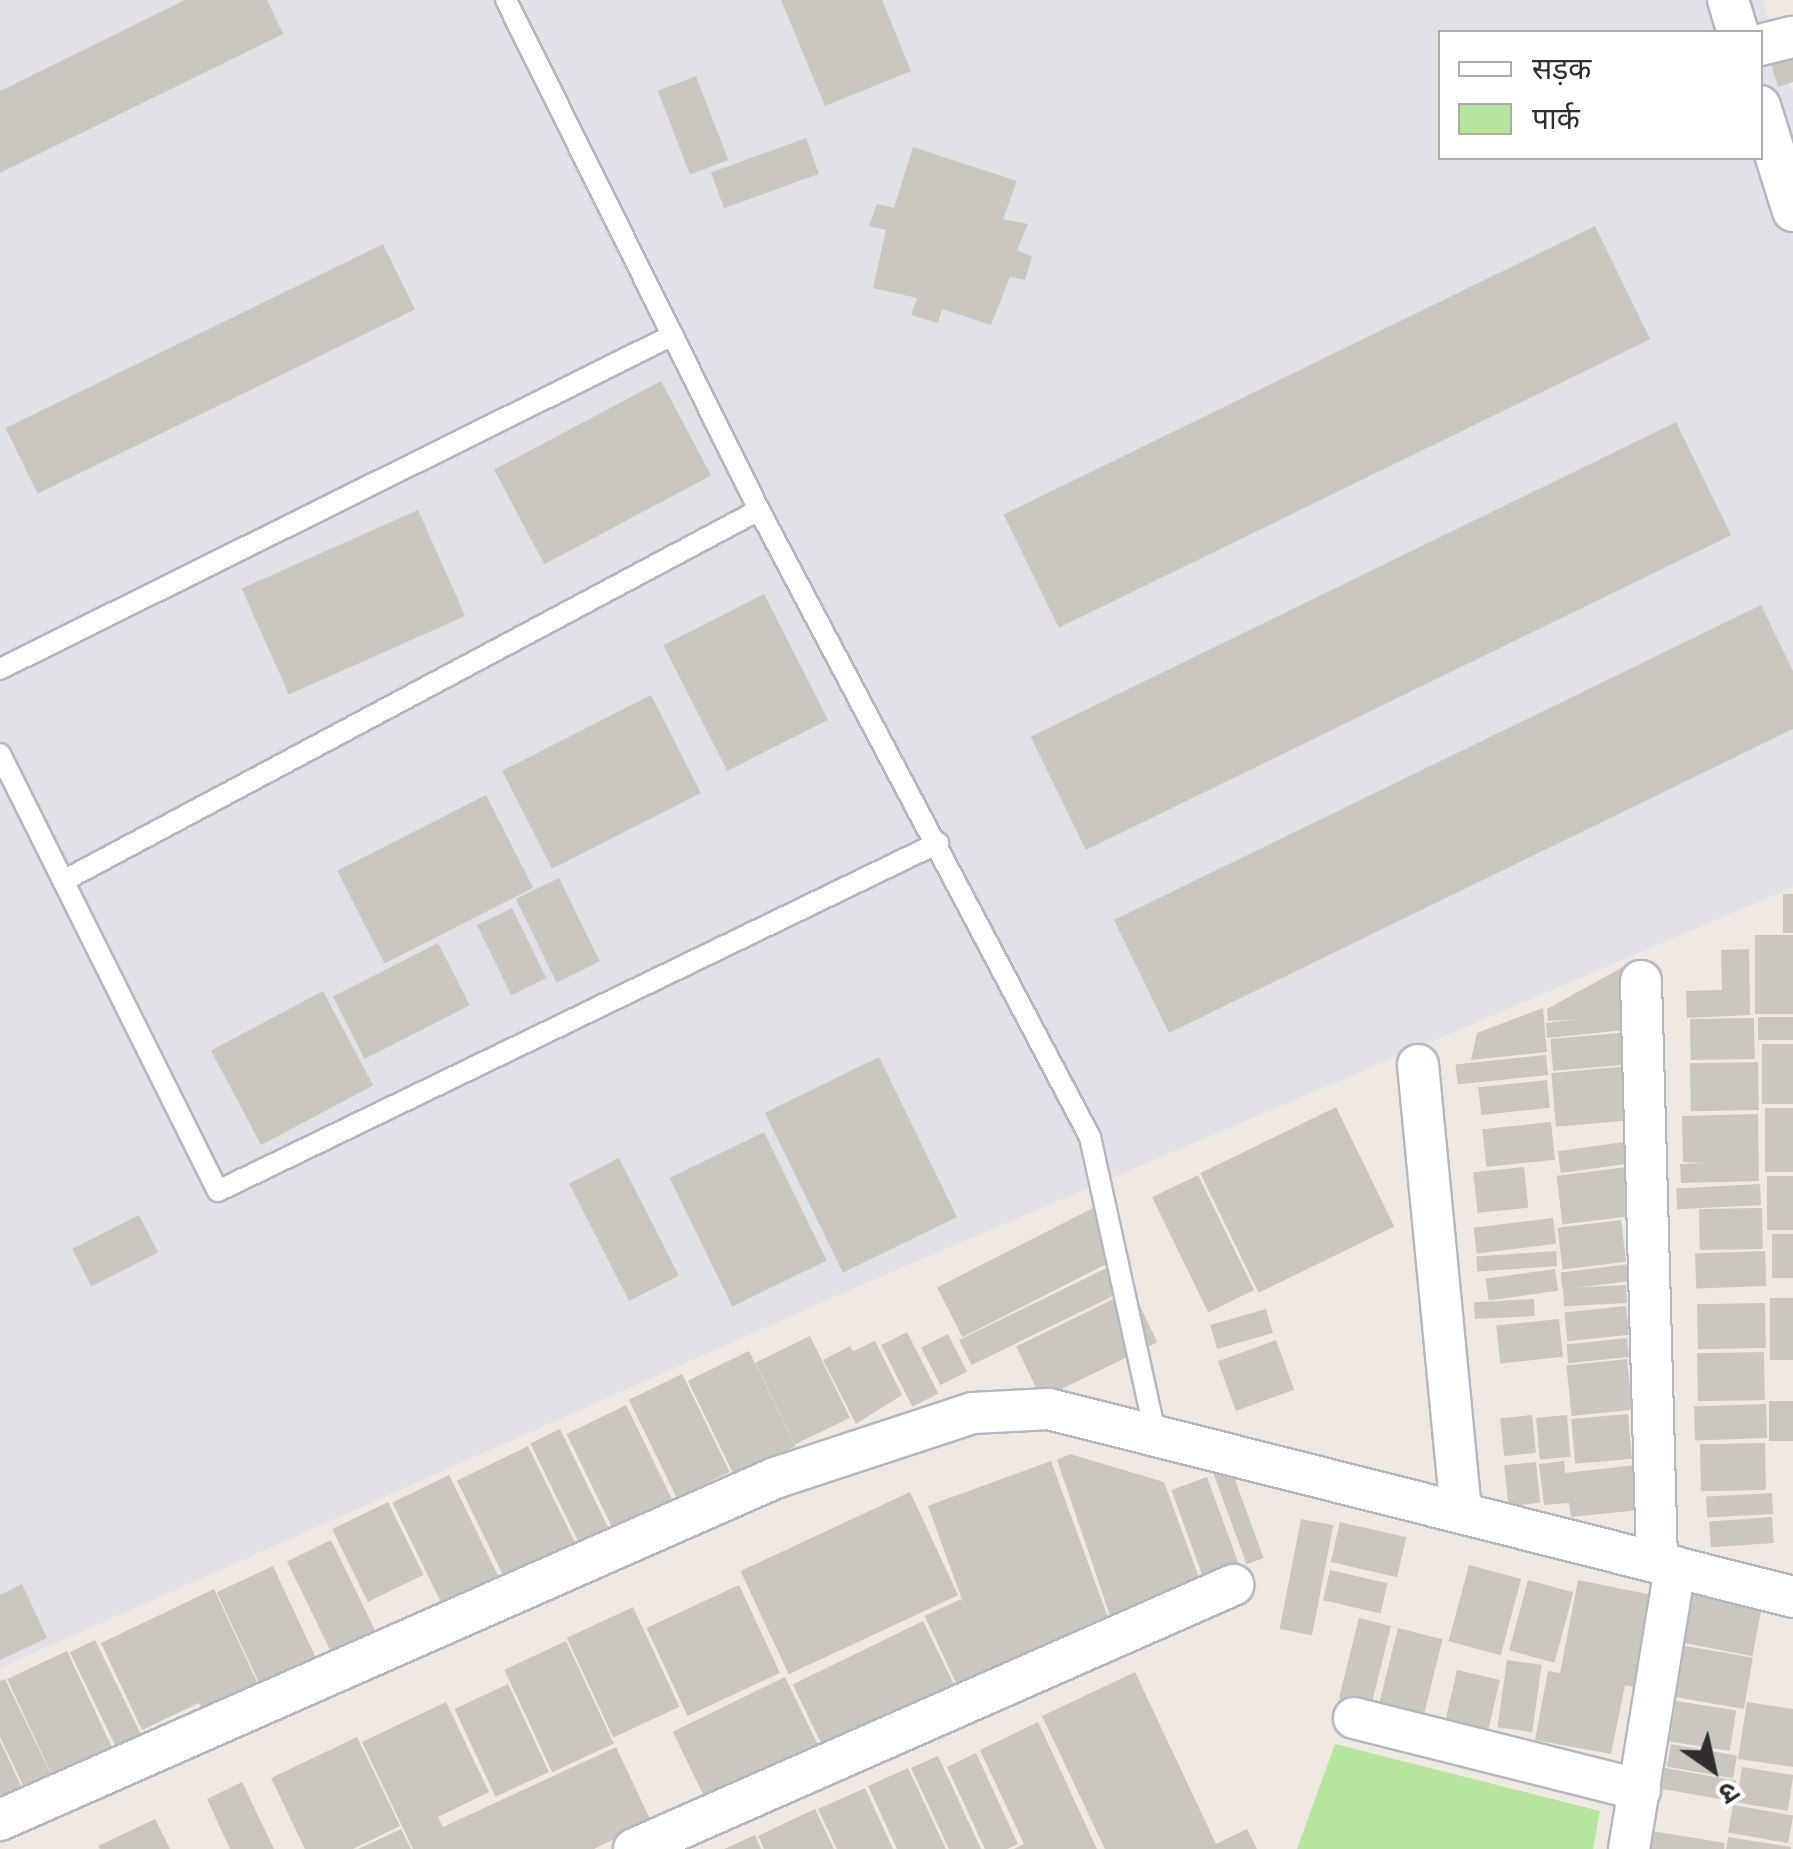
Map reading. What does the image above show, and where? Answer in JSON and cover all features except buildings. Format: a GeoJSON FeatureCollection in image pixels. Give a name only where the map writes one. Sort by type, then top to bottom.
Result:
{"type":"FeatureCollection","features":[{"type":"Feature","properties":{"kind":"street"},"geometry":{"type":"LineString","coordinates":[[1728,0],[1737,30]]}},
{"type":"Feature","properties":{"kind":"street"},"geometry":{"type":"LineString","coordinates":[[1763,45],[1793,37]]}},
{"type":"Feature","properties":{"kind":"street"},"geometry":{"type":"LineString","coordinates":[[1763,112],[1785,157],[1793,212]]}},
{"type":"Feature","properties":{"kind":"street"},"geometry":{"type":"LineString","coordinates":[[1628,1849],[1640,1790],[1666,1564],[1641,981]]}},
{"type":"Feature","properties":{"kind":"street"},"geometry":{"type":"LineString","coordinates":[[1418,1065],[1461,1511]]}},
{"type":"Feature","properties":{"kind":"street"},"geometry":{"type":"LineString","coordinates":[[0,1820],[793,1472],[974,1413],[1049,1409],[1793,1598]]}},
{"type":"Feature","properties":{"kind":"street"},"geometry":{"type":"LineString","coordinates":[[643,1847],[1234,1585]]}},
{"type":"Feature","properties":{"kind":"street"},"geometry":{"type":"LineString","coordinates":[[1354,1718],[1640,1790]]}},
{"type":"Feature","properties":{"kind":"lane"},"geometry":{"type":"LineString","coordinates":[[506,0],[760,510],[1090,1137],[1156,1437]]}},
{"type":"Feature","properties":{"kind":"lane"},"geometry":{"type":"LineString","coordinates":[[0,670],[672,335]]}},
{"type":"Feature","properties":{"kind":"lane"},"geometry":{"type":"LineString","coordinates":[[63,880],[760,510]]}},
{"type":"Feature","properties":{"kind":"lane"},"geometry":{"type":"LineString","coordinates":[[0,754],[218,1191],[938,844]]}},
{"type":"Feature","properties":{"kind":"shaded area"},"geometry":{"type":"Polygon","coordinates":[[[0,0],[1762,0],[1793,92],[1793,887],[857,1287],[0,1668],[0,0]]]}},
{"type":"Feature","properties":{"kind":"green space"},"geometry":{"type":"Polygon","coordinates":[[[1335,1744],[1600,1811],[1593,1849],[1297,1849],[1335,1744]]]}}]}
